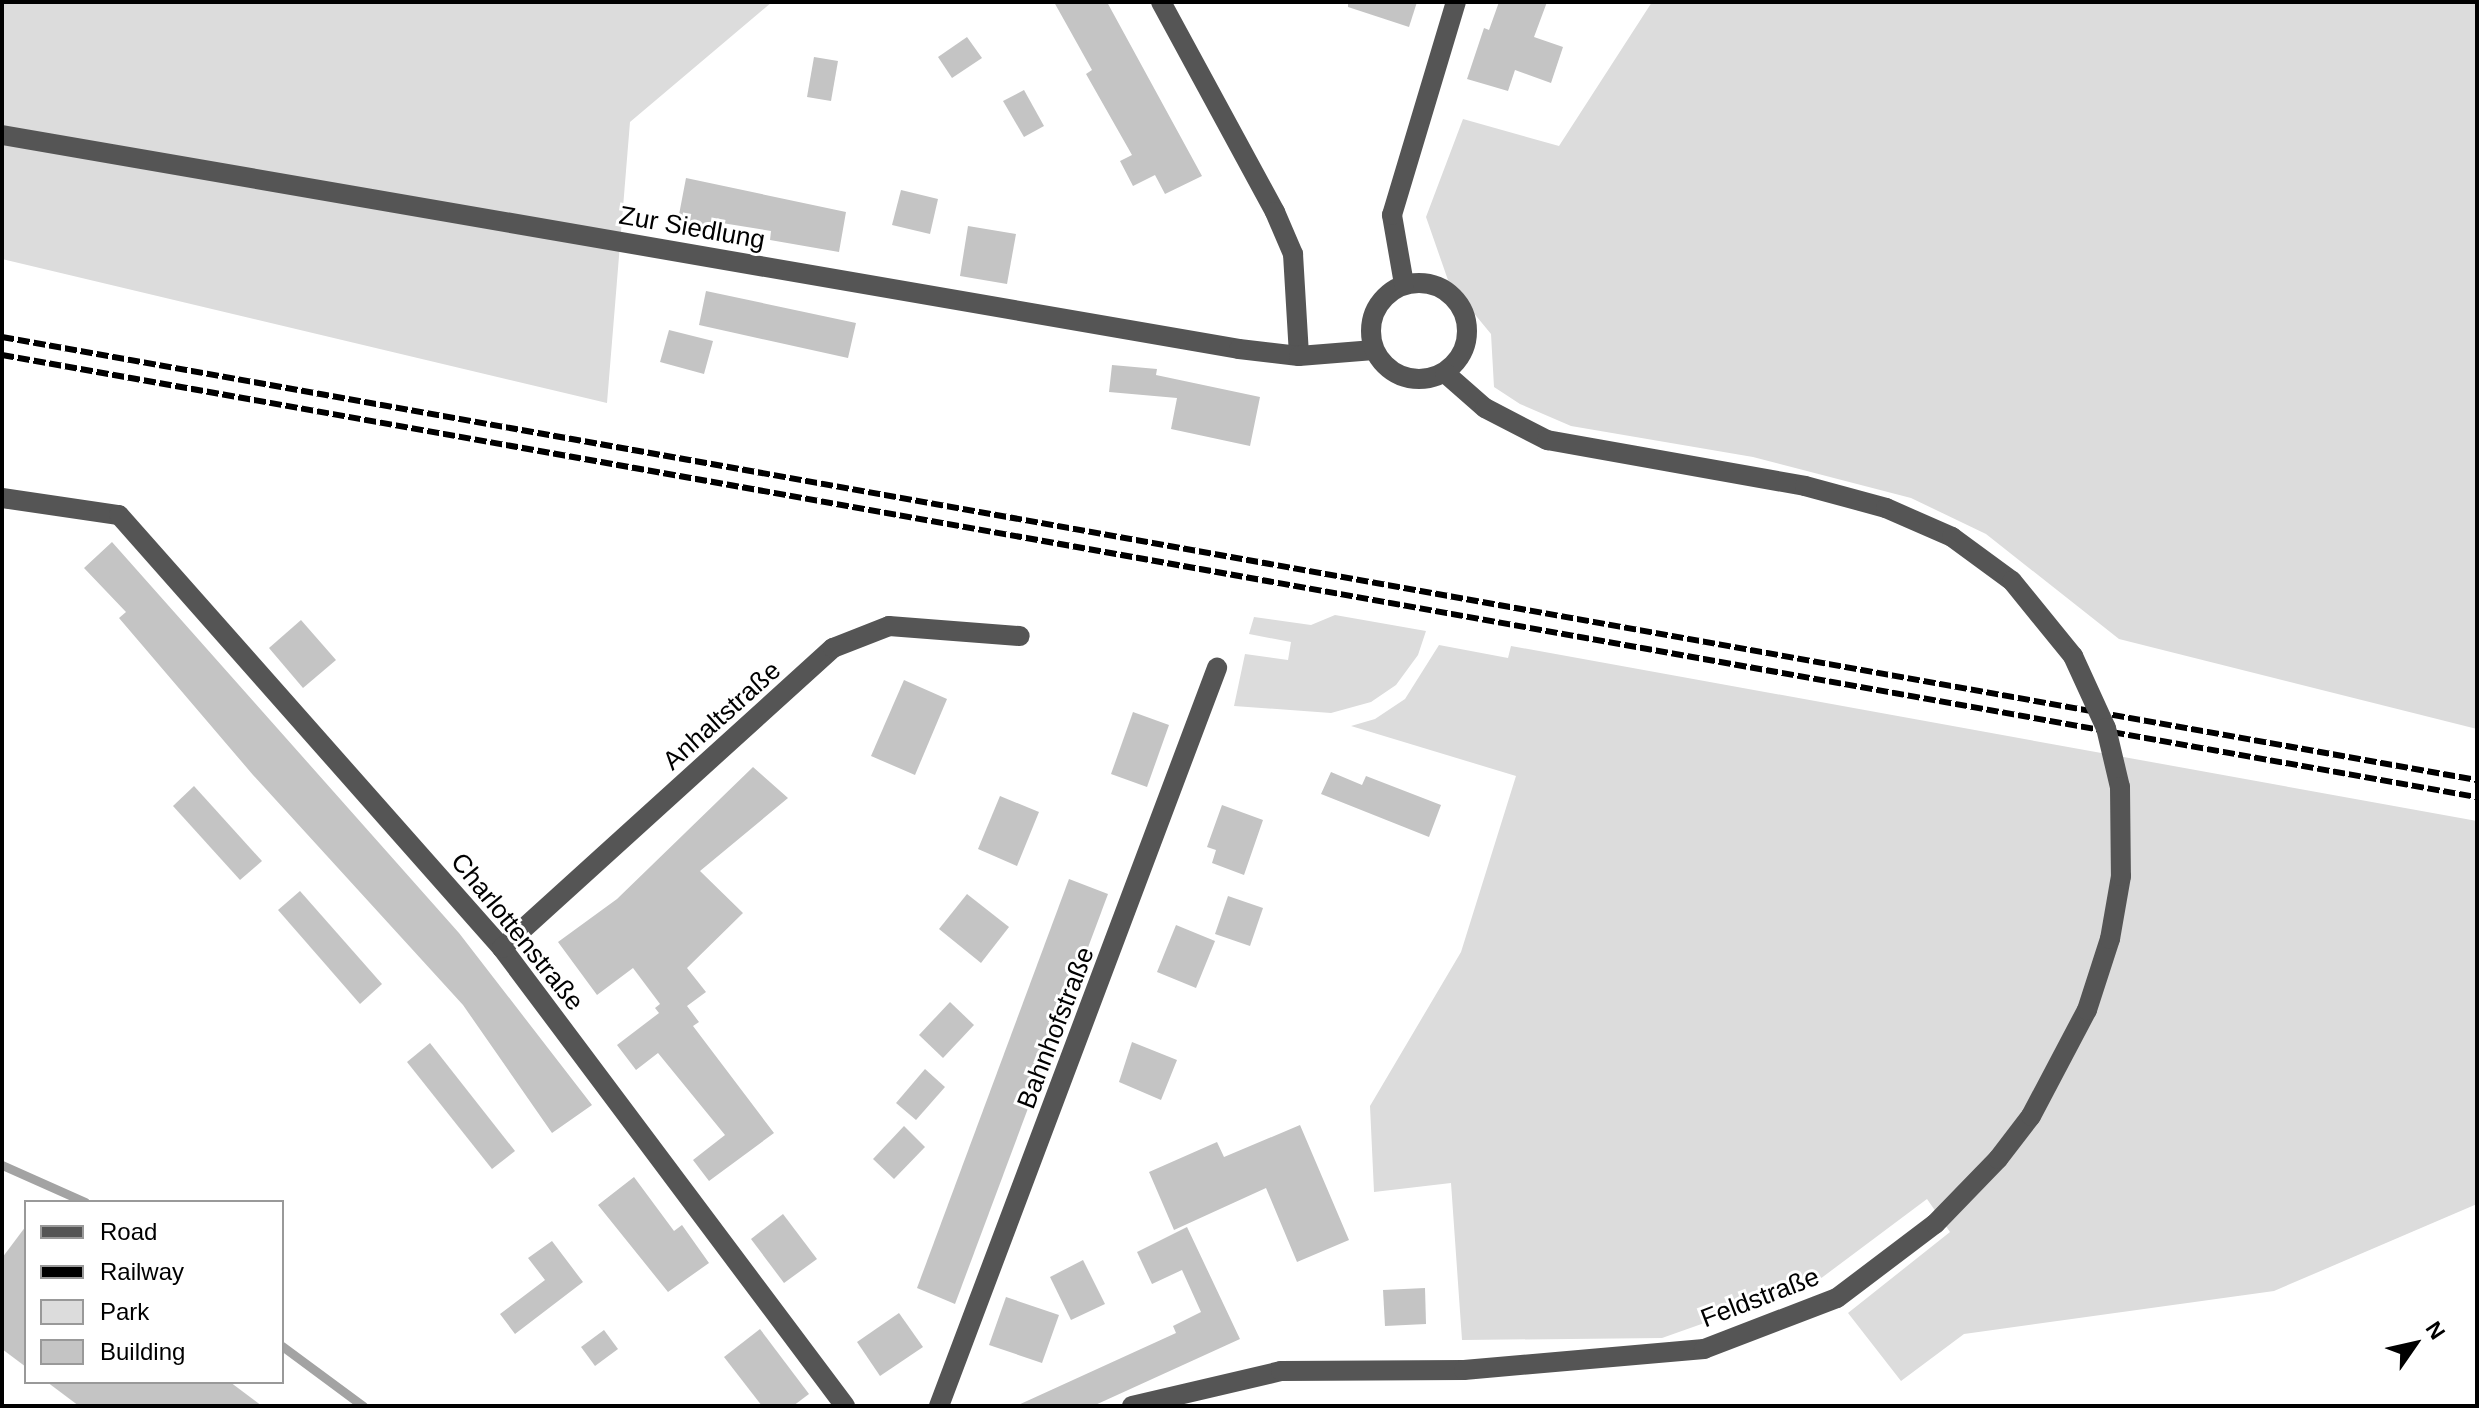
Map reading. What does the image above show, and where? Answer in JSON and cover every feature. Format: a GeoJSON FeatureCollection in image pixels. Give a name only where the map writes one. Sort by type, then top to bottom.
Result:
{"type":"FeatureCollection","features":[{"type":"Feature","properties":{"kind":"street"},"geometry":{"type":"LineString","coordinates":[[1161,2],[1275,212],[1293,254],[1299,356]]}},
{"type":"Feature","properties":{"kind":"street"},"geometry":{"type":"LineString","coordinates":[[1404,284],[1392,215],[1456,2]]}},
{"type":"Feature","properties":{"kind":"street","name":"Zur Siedlung"},"geometry":{"type":"LineString","coordinates":[[2,135],[1299,356],[1374,350]]}},
{"type":"Feature","properties":{"kind":"street"},"geometry":{"type":"LineString","coordinates":[[1404,284],[1437,286],[1460,305],[1468,335],[1456,363],[1445,373],[1429,379],[1404,377],[1383,364],[1374,350],[1373,317],[1380,302],[1404,284]]}},
{"type":"Feature","properties":{"kind":"street","name":"Feldstraße"},"geometry":{"type":"LineString","coordinates":[[1132,1406],[1281,1371],[1464,1370],[1704,1349],[1837,1298],[1944,1216],[2031,1116],[2087,1010],[2110,939],[2121,876],[2120,787],[2106,728],[2073,656],[2012,581],[1952,537],[1886,508],[1805,486],[1547,440],[1485,408],[1445,373]]}},
{"type":"Feature","properties":{"kind":"street","name":"Charlottenstraße"},"geometry":{"type":"LineString","coordinates":[[2,498],[119,515],[502,948],[845,1406]]}},
{"type":"Feature","properties":{"kind":"street","name":"Anhaltstraße"},"geometry":{"type":"LineString","coordinates":[[502,948],[833,648],[889,626],[1020,636]]}},
{"type":"Feature","properties":{"kind":"street","name":"Bahnhofstraße"},"geometry":{"type":"LineString","coordinates":[[939,1406],[1217,668]]}},
{"type":"Feature","properties":{"kind":"green space"},"geometry":{"type":"Polygon","coordinates":[[[2,2],[772,2],[630,122],[607,403],[2,259],[2,2]]]}},
{"type":"Feature","properties":{"kind":"green space"},"geometry":{"type":"Polygon","coordinates":[[[1652,2],[2477,2],[2477,729],[2119,639],[1986,534],[1911,498],[1753,457],[1571,426],[1520,404],[1494,387],[1491,334],[1449,283],[1426,217],[1463,119],[1559,146],[1652,2]]]}},
{"type":"Feature","properties":{"kind":"green space"},"geometry":{"type":"Polygon","coordinates":[[[1335,615],[1426,631],[1418,655],[1396,685],[1371,702],[1331,713],[1234,706],[1245,654],[1288,660],[1291,642],[1249,634],[1254,617],[1311,625],[1335,615]]]}},
{"type":"Feature","properties":{"kind":"green space"},"geometry":{"type":"Polygon","coordinates":[[[1439,645],[1508,658],[1511,646],[2477,821],[2477,1204],[2274,1291],[1964,1334],[1901,1381],[1848,1313],[1950,1232],[1927,1199],[1812,1285],[1662,1338],[1462,1340],[1451,1183],[1374,1192],[1370,1106],[1461,952],[1516,776],[1351,726],[1375,719],[1405,699],[1439,645]]]}},
{"type":"Feature","properties":{"kind":"building"},"geometry":{"type":"Polygon","coordinates":[[[1054,2],[1107,2],[1202,176],[1165,194],[1155,175],[1133,186],[1120,161],[1132,155],[1086,74],[1092,70],[1054,2]]]}},
{"type":"Feature","properties":{"kind":"building"},"geometry":{"type":"Polygon","coordinates":[[[1348,2],[1417,2],[1409,27],[1348,7],[1348,2]]]}},
{"type":"Feature","properties":{"kind":"building"},"geometry":{"type":"Polygon","coordinates":[[[1499,2],[1547,2],[1534,37],[1563,47],[1551,83],[1515,70],[1508,91],[1467,79],[1484,28],[1489,30],[1499,2]]]}},
{"type":"Feature","properties":{"kind":"building"},"geometry":{"type":"Polygon","coordinates":[[[967,37],[982,58],[952,78],[938,57],[967,37]]]}},
{"type":"Feature","properties":{"kind":"building"},"geometry":{"type":"Polygon","coordinates":[[[814,57],[838,61],[831,101],[807,97],[814,57]]]}},
{"type":"Feature","properties":{"kind":"building"},"geometry":{"type":"Polygon","coordinates":[[[1024,90],[1044,126],[1024,137],[1003,101],[1024,90]]]}},
{"type":"Feature","properties":{"kind":"building"},"geometry":{"type":"Polygon","coordinates":[[[686,178],[846,212],[839,252],[770,240],[771,231],[722,223],[721,229],[678,220],[686,178]]]}},
{"type":"Feature","properties":{"kind":"building"},"geometry":{"type":"Polygon","coordinates":[[[901,190],[938,199],[930,234],[892,225],[901,190]]]}},
{"type":"Feature","properties":{"kind":"building"},"geometry":{"type":"Polygon","coordinates":[[[968,226],[1016,234],[1007,284],[960,276],[968,226]]]}},
{"type":"Feature","properties":{"kind":"building"},"geometry":{"type":"Polygon","coordinates":[[[706,291],[856,323],[848,358],[699,325],[706,291]]]}},
{"type":"Feature","properties":{"kind":"building"},"geometry":{"type":"Polygon","coordinates":[[[669,330],[713,341],[704,374],[660,362],[669,330]]]}},
{"type":"Feature","properties":{"kind":"building"},"geometry":{"type":"Polygon","coordinates":[[[1112,365],[1157,369],[1156,375],[1260,397],[1250,446],[1171,429],[1177,398],[1109,392],[1112,365]]]}},
{"type":"Feature","properties":{"kind":"building"},"geometry":{"type":"Polygon","coordinates":[[[112,542],[459,933],[592,1105],[552,1133],[463,1005],[253,775],[119,618],[126,612],[84,568],[112,542]]]}},
{"type":"Feature","properties":{"kind":"building"},"geometry":{"type":"Polygon","coordinates":[[[301,620],[336,660],[303,688],[269,648],[301,620]]]}},
{"type":"Feature","properties":{"kind":"building"},"geometry":{"type":"Polygon","coordinates":[[[904,680],[947,699],[915,775],[871,756],[904,680]]]}},
{"type":"Feature","properties":{"kind":"building"},"geometry":{"type":"Polygon","coordinates":[[[1133,712],[1169,725],[1147,787],[1111,774],[1133,712]]]}},
{"type":"Feature","properties":{"kind":"building"},"geometry":{"type":"Polygon","coordinates":[[[753,767],[788,798],[700,871],[743,913],[687,968],[706,992],[687,1006],[699,1022],[693,1026],[774,1133],[709,1181],[693,1160],[725,1135],[658,1053],[636,1070],[617,1045],[659,1013],[655,1008],[660,1004],[633,968],[597,995],[558,942],[617,899],[753,767]]]}},
{"type":"Feature","properties":{"kind":"building"},"geometry":{"type":"Polygon","coordinates":[[[1331,772],[1362,785],[1366,776],[1441,805],[1429,837],[1321,794],[1331,772]]]}},
{"type":"Feature","properties":{"kind":"building"},"geometry":{"type":"Polygon","coordinates":[[[194,786],[262,861],[240,880],[173,806],[194,786]]]}},
{"type":"Feature","properties":{"kind":"building"},"geometry":{"type":"Polygon","coordinates":[[[1000,796],[1039,812],[1017,866],[978,849],[1000,796]]]}},
{"type":"Feature","properties":{"kind":"building"},"geometry":{"type":"Polygon","coordinates":[[[1222,805],[1263,820],[1244,875],[1212,863],[1216,850],[1207,847],[1222,805]]]}},
{"type":"Feature","properties":{"kind":"building"},"geometry":{"type":"Polygon","coordinates":[[[1069,879],[1108,894],[955,1304],[917,1288],[1069,879]]]}},
{"type":"Feature","properties":{"kind":"building"},"geometry":{"type":"Polygon","coordinates":[[[300,891],[382,984],[360,1004],[278,910],[300,891]]]}},
{"type":"Feature","properties":{"kind":"building"},"geometry":{"type":"Polygon","coordinates":[[[967,894],[1009,927],[981,963],[939,929],[967,894]]]}},
{"type":"Feature","properties":{"kind":"building"},"geometry":{"type":"Polygon","coordinates":[[[1228,896],[1263,908],[1250,946],[1215,934],[1228,896]]]}},
{"type":"Feature","properties":{"kind":"building"},"geometry":{"type":"Polygon","coordinates":[[[1176,925],[1215,941],[1196,988],[1157,972],[1176,925]]]}},
{"type":"Feature","properties":{"kind":"building"},"geometry":{"type":"Polygon","coordinates":[[[950,1002],[974,1025],[943,1058],[919,1035],[950,1002]]]}},
{"type":"Feature","properties":{"kind":"building"},"geometry":{"type":"Polygon","coordinates":[[[1132,1042],[1177,1060],[1161,1100],[1119,1082],[1132,1042]]]}},
{"type":"Feature","properties":{"kind":"building"},"geometry":{"type":"Polygon","coordinates":[[[430,1043],[515,1151],[492,1169],[407,1062],[430,1043]]]}},
{"type":"Feature","properties":{"kind":"building"},"geometry":{"type":"Polygon","coordinates":[[[925,1069],[945,1087],[916,1120],[896,1103],[925,1069]]]}},
{"type":"Feature","properties":{"kind":"building"},"geometry":{"type":"Polygon","coordinates":[[[1300,1125],[1349,1240],[1297,1262],[1266,1188],[1174,1230],[1149,1172],[1217,1142],[1224,1157],[1300,1125]]]}},
{"type":"Feature","properties":{"kind":"building"},"geometry":{"type":"Polygon","coordinates":[[[904,1126],[925,1147],[894,1179],[873,1159],[904,1126]]]}},
{"type":"Feature","properties":{"kind":"building"},"geometry":{"type":"Polygon","coordinates":[[[634,1177],[674,1231],[682,1225],[709,1263],[668,1292],[598,1205],[634,1177]]]}},
{"type":"Feature","properties":{"kind":"building"},"geometry":{"type":"Polygon","coordinates":[[[783,1214],[817,1259],[784,1283],[751,1239],[783,1214]]]}},
{"type":"Feature","properties":{"kind":"building"},"geometry":{"type":"Polygon","coordinates":[[[1187,1227],[1240,1339],[1093,1406],[1016,1406],[1176,1333],[1173,1326],[1201,1312],[1182,1270],[1152,1284],[1137,1252],[1187,1227]]]}},
{"type":"Feature","properties":{"kind":"building"},"geometry":{"type":"Polygon","coordinates":[[[24,1229],[24,1366],[2,1349],[2,1258],[24,1229]]]}},
{"type":"Feature","properties":{"kind":"building"},"geometry":{"type":"Polygon","coordinates":[[[552,1241],[583,1282],[515,1334],[500,1314],[545,1280],[528,1258],[552,1241]]]}},
{"type":"Feature","properties":{"kind":"building"},"geometry":{"type":"Polygon","coordinates":[[[1083,1260],[1105,1304],[1071,1320],[1050,1277],[1083,1260]]]}},
{"type":"Feature","properties":{"kind":"building"},"geometry":{"type":"Polygon","coordinates":[[[1425,1288],[1426,1324],[1385,1326],[1383,1290],[1425,1288]]]}},
{"type":"Feature","properties":{"kind":"building"},"geometry":{"type":"Polygon","coordinates":[[[1006,1297],[1059,1315],[1042,1363],[989,1345],[1006,1297]]]}},
{"type":"Feature","properties":{"kind":"building"},"geometry":{"type":"Polygon","coordinates":[[[899,1313],[923,1347],[880,1376],[857,1342],[899,1313]]]}},
{"type":"Feature","properties":{"kind":"building"},"geometry":{"type":"Polygon","coordinates":[[[760,1329],[809,1394],[793,1406],[762,1406],[724,1357],[760,1329]]]}},
{"type":"Feature","properties":{"kind":"building"},"geometry":{"type":"Polygon","coordinates":[[[604,1330],[618,1349],[595,1366],[581,1347],[604,1330]]]}},
{"type":"Feature","properties":{"kind":"building"},"geometry":{"type":"Polygon","coordinates":[[[50,1384],[233,1384],[262,1406],[79,1406],[50,1384]]]}},
{"type":"Feature","properties":{"kind":"waterway"},"geometry":{"type":"LineString","coordinates":[[2,1165],[81,1200]]}},
{"type":"Feature","properties":{"kind":"waterway"},"geometry":{"type":"LineString","coordinates":[[284,1347],[363,1406]]}},
{"type":"Feature","properties":{"kind":"railway"},"geometry":{"type":"LineString","coordinates":[[2,337],[2477,780]]}},
{"type":"Feature","properties":{"kind":"railway"},"geometry":{"type":"LineString","coordinates":[[2,355],[2477,797]]}}]}
